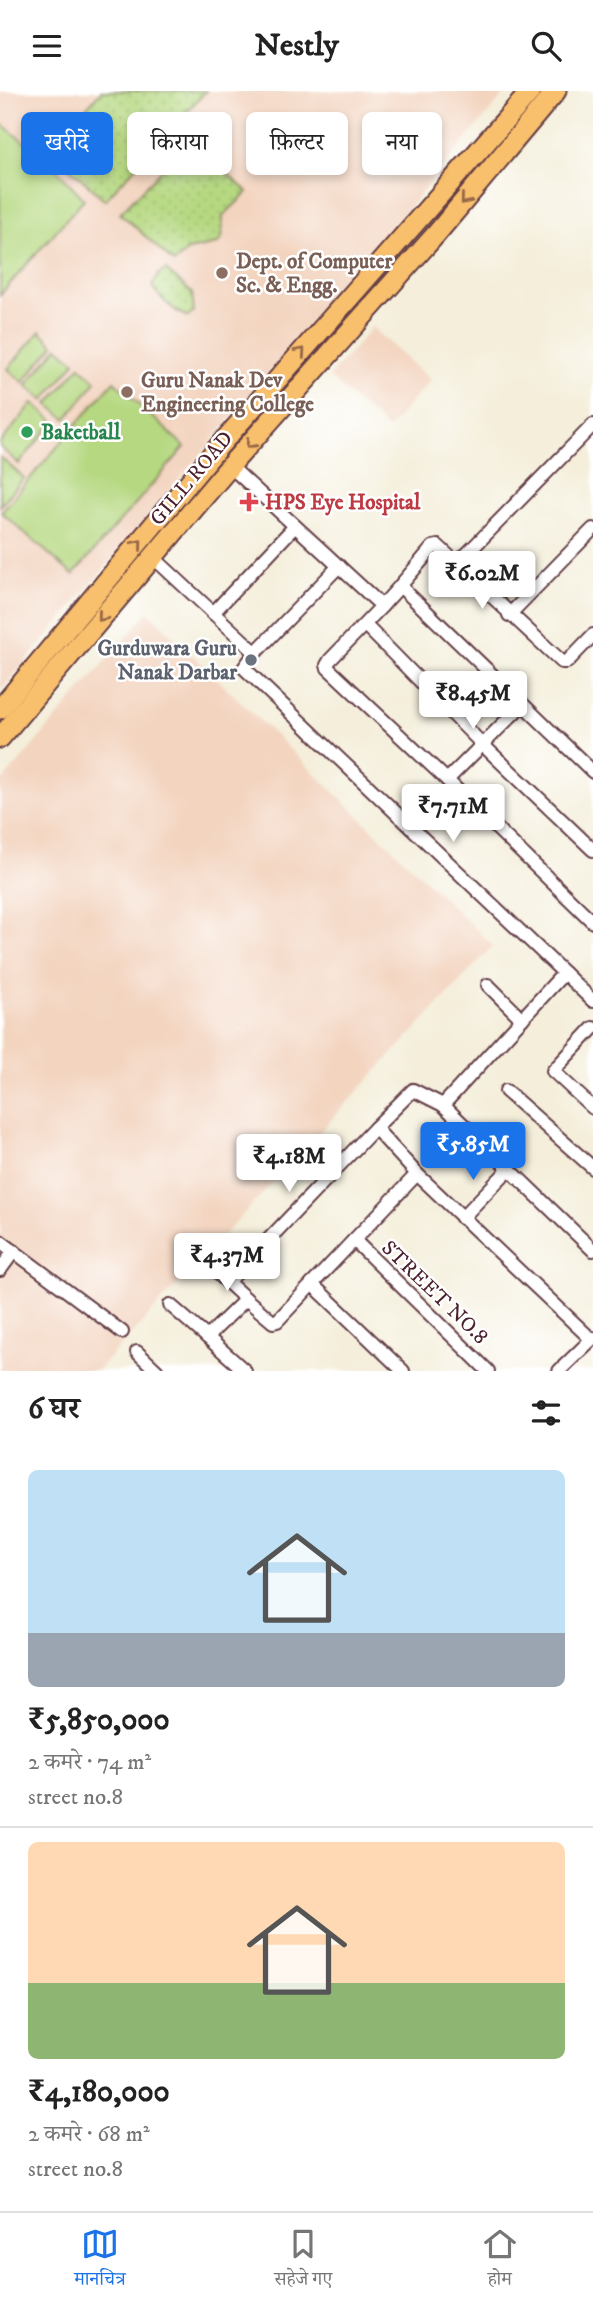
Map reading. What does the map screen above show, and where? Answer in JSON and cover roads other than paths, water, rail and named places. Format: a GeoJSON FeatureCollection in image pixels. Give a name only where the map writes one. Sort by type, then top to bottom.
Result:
{"type":"FeatureCollection","features":[{"type":"Feature","properties":{"kind":"main road","name":"GILL ROAD"},"geometry":{"type":"LineString","coordinates":[[0,709],[220,445],[531,91]]}},
{"type":"Feature","properties":{"kind":"main road","name":"GILL ROAD"},"geometry":{"type":"LineString","coordinates":[[0,738],[230,466],[437,233],[556,91]]}},
{"type":"Feature","properties":{"kind":"street"},"geometry":{"type":"LineString","coordinates":[[457,564],[593,425]]}},
{"type":"Feature","properties":{"kind":"street"},"geometry":{"type":"LineString","coordinates":[[230,466],[382,606]]}},
{"type":"Feature","properties":{"kind":"street"},"geometry":{"type":"LineString","coordinates":[[213,613],[295,526]]}},
{"type":"Feature","properties":{"kind":"street"},"geometry":{"type":"LineString","coordinates":[[509,615],[593,529]]}},
{"type":"Feature","properties":{"kind":"street"},"geometry":{"type":"LineString","coordinates":[[593,635],[565,664],[436,545],[327,665],[593,922]]}},
{"type":"Feature","properties":{"kind":"street"},"geometry":{"type":"LineString","coordinates":[[153,557],[255,653]]}},
{"type":"Feature","properties":{"kind":"street"},"geometry":{"type":"LineString","coordinates":[[339,566],[255,653],[244,668],[593,1001]]}},
{"type":"Feature","properties":{"kind":"street"},"geometry":{"type":"LineString","coordinates":[[400,586],[593,772]]}},
{"type":"Feature","properties":{"kind":"street"},"geometry":{"type":"LineString","coordinates":[[365,625],[483,745],[593,850]]}},
{"type":"Feature","properties":{"kind":"street"},"geometry":{"type":"LineString","coordinates":[[447,780],[522,705]]}},
{"type":"Feature","properties":{"kind":"street"},"geometry":{"type":"LineString","coordinates":[[443,1105],[564,973]]}},
{"type":"Feature","properties":{"kind":"street"},"geometry":{"type":"LineString","coordinates":[[488,985],[522,1019]]}},
{"type":"Feature","properties":{"kind":"street"},"geometry":{"type":"LineString","coordinates":[[593,1028],[553,1071],[593,1108]]}},
{"type":"Feature","properties":{"kind":"street"},"geometry":{"type":"LineString","coordinates":[[228,1282],[414,1090],[443,1105],[593,1250]]}},
{"type":"Feature","properties":{"kind":"street"},"geometry":{"type":"LineString","coordinates":[[506,1091],[593,1168]]}},
{"type":"Feature","properties":{"kind":"street"},"geometry":{"type":"LineString","coordinates":[[375,1128],[417,1174],[590,1344],[559,1371]]}},
{"type":"Feature","properties":{"kind":"street"},"geometry":{"type":"LineString","coordinates":[[463,1218],[509,1169]]}},
{"type":"Feature","properties":{"kind":"street","name":"STREET NO.8"},"geometry":{"type":"LineString","coordinates":[[417,1174],[354,1240],[488,1371]]}},
{"type":"Feature","properties":{"kind":"street"},"geometry":{"type":"LineString","coordinates":[[208,1264],[272,1322],[277,1321],[354,1240]]}},
{"type":"Feature","properties":{"kind":"street"},"geometry":{"type":"LineString","coordinates":[[0,1241],[122,1332]]}},
{"type":"Feature","properties":{"kind":"street"},"geometry":{"type":"LineString","coordinates":[[0,1270],[14,1251]]}},
{"type":"Feature","properties":{"kind":"street"},"geometry":{"type":"LineString","coordinates":[[312,1284],[403,1371]]}},
{"type":"Feature","properties":{"kind":"street"},"geometry":{"type":"LineString","coordinates":[[207,1337],[246,1299]]}},
{"type":"Feature","properties":{"kind":"street"},"geometry":{"type":"LineString","coordinates":[[170,1305],[245,1371]]}},
{"type":"Feature","properties":{"kind":"street"},"geometry":{"type":"LineString","coordinates":[[137,1352],[158,1371]]}},
{"type":"Feature","properties":{"kind":"place","name":"Dept. of Computer Sc. & Engg."},"geometry":{"type":"Point","coordinates":[222,273]}},
{"type":"Feature","properties":{"kind":"place","name":"Guru Nanak Dev Engineering College"},"geometry":{"type":"Point","coordinates":[127,392]}},
{"type":"Feature","properties":{"kind":"place","name":"Baketball"},"geometry":{"type":"Point","coordinates":[27,432]}},
{"type":"Feature","properties":{"kind":"place","name":"HPS Eye Hospital"},"geometry":{"type":"Point","coordinates":[249,502]}},
{"type":"Feature","properties":{"kind":"place","name":"Gurduwara Guru Nanak Darbar"},"geometry":{"type":"Point","coordinates":[251,660]}}]}
